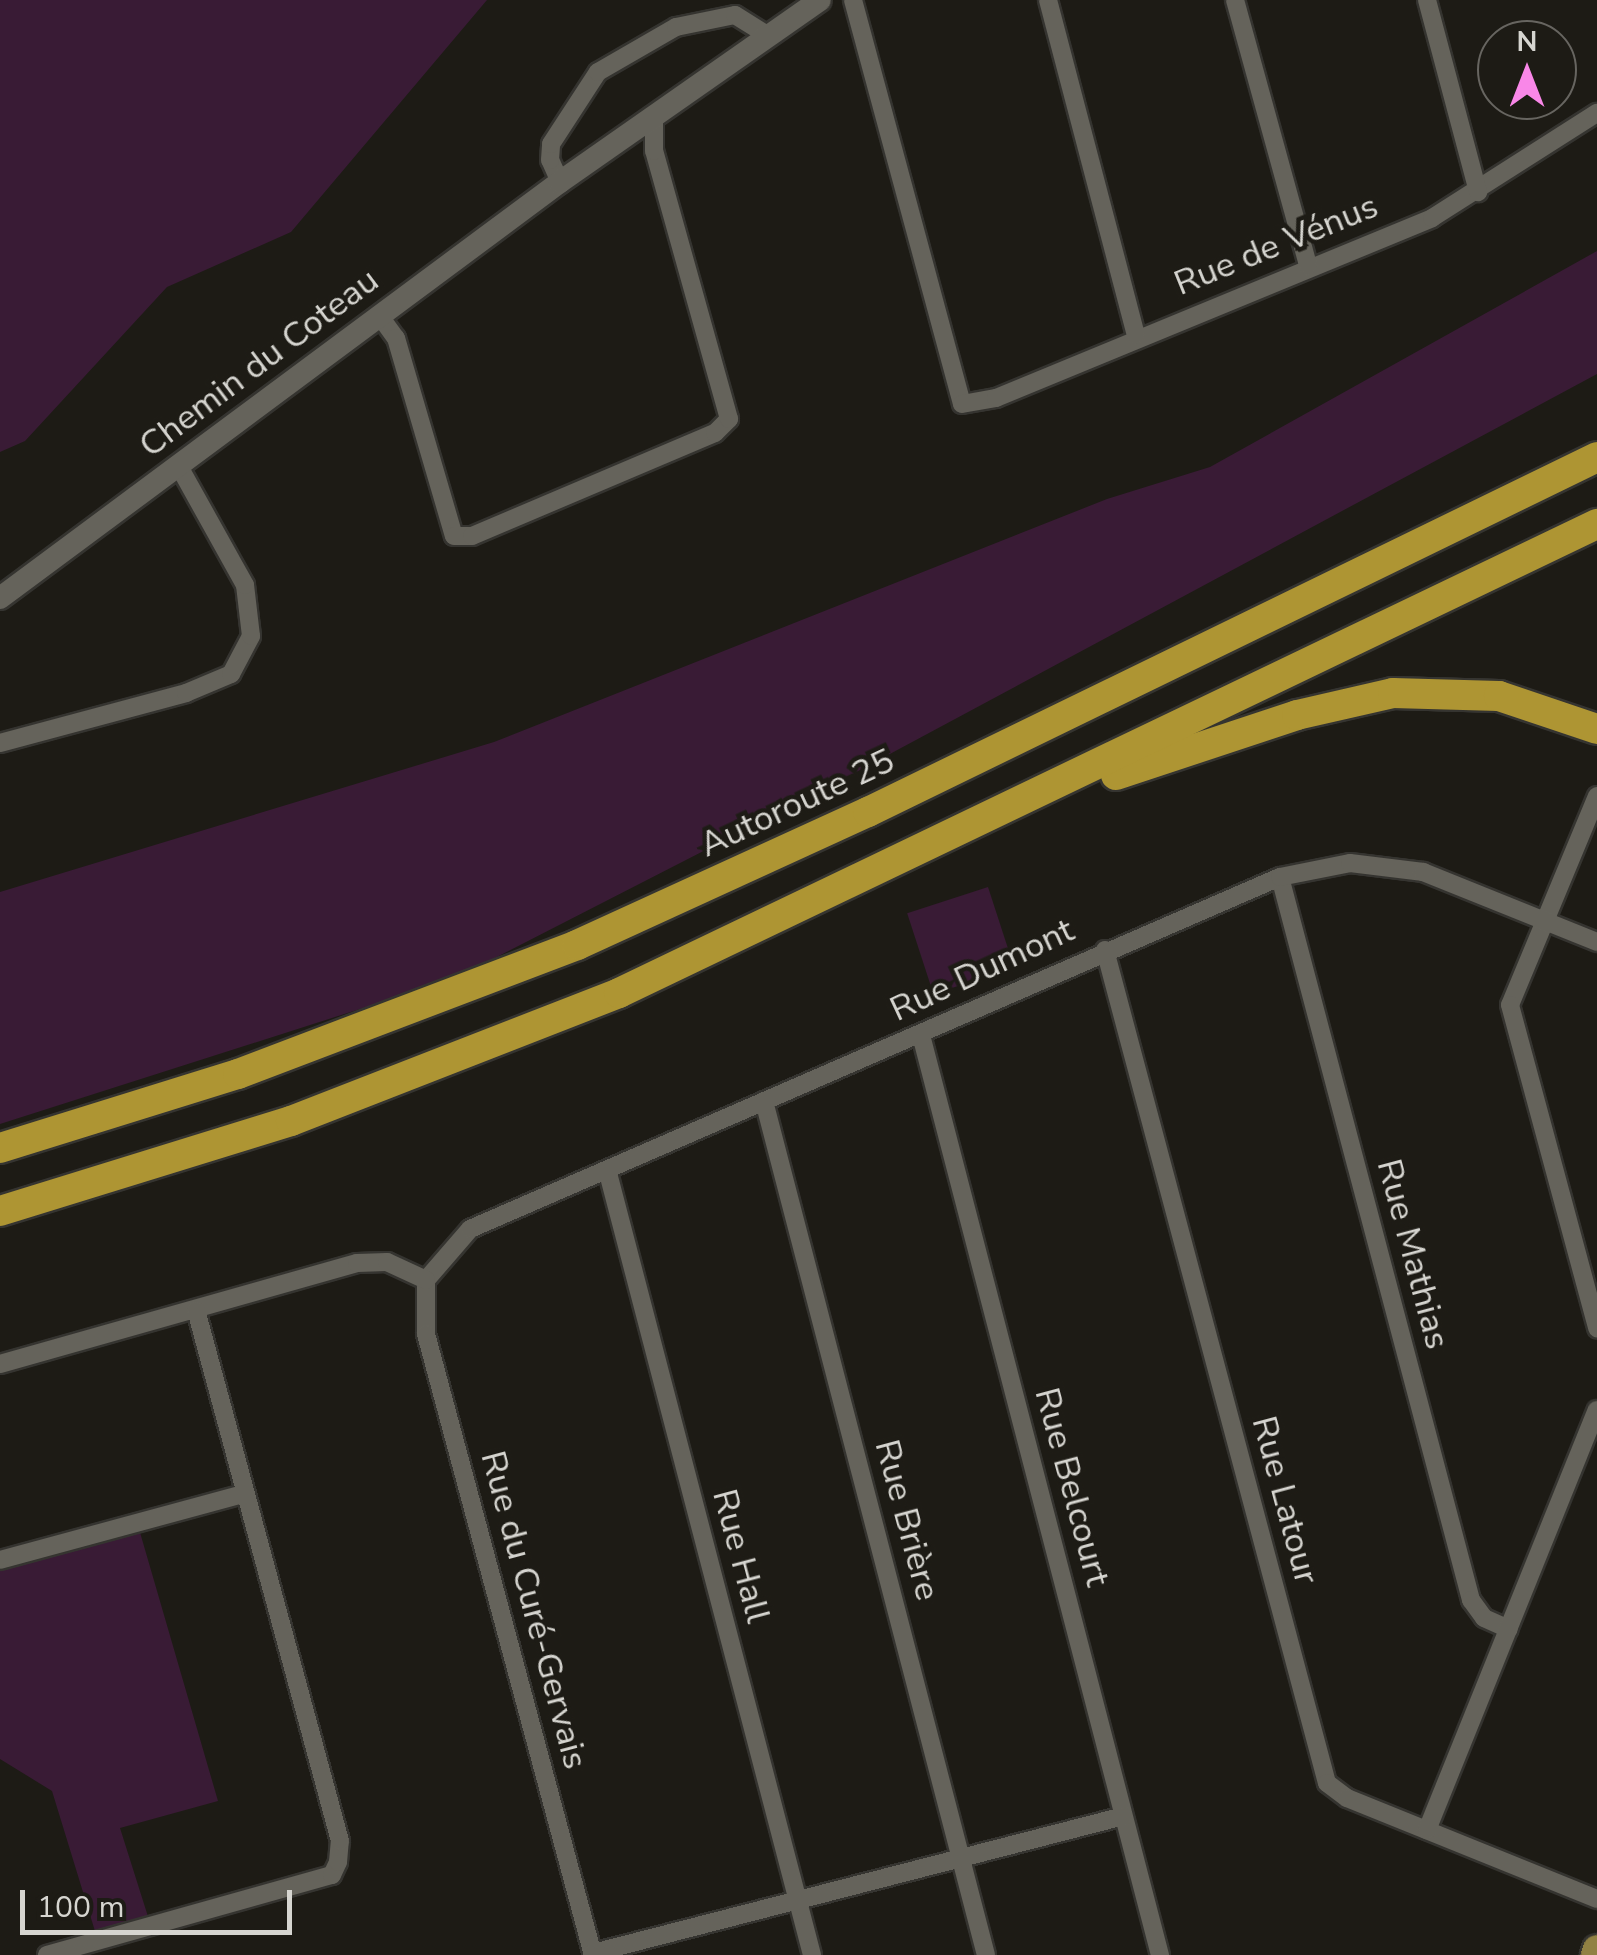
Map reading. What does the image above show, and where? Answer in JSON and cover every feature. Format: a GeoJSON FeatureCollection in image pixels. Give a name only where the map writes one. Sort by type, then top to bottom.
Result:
{"type":"FeatureCollection","features":[{"type":"Feature","properties":{"kind":"highway","name":"Autoroute 25"},"geometry":{"type":"LineString","coordinates":[[0,1148],[308,1050],[594,938],[1597,457]]}},
{"type":"Feature","properties":{"kind":"highway"},"geometry":{"type":"LineString","coordinates":[[0,1211],[244,1136],[488,1048],[678,967],[1597,524]]}},
{"type":"Feature","properties":{"kind":"highway"},"geometry":{"type":"LineString","coordinates":[[995,815],[1273,722],[1393,693],[1499,696],[1597,728]]}},
{"type":"Feature","properties":{"kind":"street","name":"Chemin du Coteau"},"geometry":{"type":"LineString","coordinates":[[0,598],[181,470],[379,314],[560,182],[820,0]]}},
{"type":"Feature","properties":{"kind":"street","name":"Rue de Vénus"},"geometry":{"type":"LineString","coordinates":[[853,0],[962,404],[996,398],[1136,335],[1432,218],[1597,113]]}},
{"type":"Feature","properties":{"kind":"street"},"geometry":{"type":"LineString","coordinates":[[1048,0],[1136,335]]}},
{"type":"Feature","properties":{"kind":"street"},"geometry":{"type":"LineString","coordinates":[[1235,0],[1308,265]]}},
{"type":"Feature","properties":{"kind":"street"},"geometry":{"type":"LineString","coordinates":[[1426,0],[1478,192]]}},
{"type":"Feature","properties":{"kind":"street"},"geometry":{"type":"LineString","coordinates":[[560,182],[550,160],[551,144],[598,72],[676,27],[736,15],[767,36]]}},
{"type":"Feature","properties":{"kind":"street"},"geometry":{"type":"LineString","coordinates":[[379,314],[396,338],[454,536],[472,536],[716,432],[729,420],[654,151],[654,116]]}},
{"type":"Feature","properties":{"kind":"street"},"geometry":{"type":"LineString","coordinates":[[0,744],[186,693],[231,674],[251,636],[244,584],[181,470]]}},
{"type":"Feature","properties":{"kind":"street"},"geometry":{"type":"LineString","coordinates":[[1597,796],[1512,990],[1511,1014],[1597,1328]]}},
{"type":"Feature","properties":{"kind":"street","name":"Rue Dumont"},"geometry":{"type":"LineString","coordinates":[[426,1280],[470,1229],[608,1173],[1105,950],[1280,877],[1350,863],[1424,872],[1597,942]]}},
{"type":"Feature","properties":{"kind":"street","name":"Rue Mathias"},"geometry":{"type":"LineString","coordinates":[[1280,877],[1471,1600],[1484,1618],[1509,1628]]}},
{"type":"Feature","properties":{"kind":"street","name":"Rue Latour"},"geometry":{"type":"LineString","coordinates":[[1105,950],[1326,1783],[1427,1830],[1597,1899]]}},
{"type":"Feature","properties":{"kind":"street","name":"Rue Belcourt"},"geometry":{"type":"LineString","coordinates":[[921,1035],[1160,1955]]}},
{"type":"Feature","properties":{"kind":"street","name":"Rue Brière"},"geometry":{"type":"LineString","coordinates":[[764,1101],[986,1955]]}},
{"type":"Feature","properties":{"kind":"street","name":"Rue Hall"},"geometry":{"type":"LineString","coordinates":[[608,1173],[812,1955]]}},
{"type":"Feature","properties":{"kind":"street"},"geometry":{"type":"LineString","coordinates":[[0,1364],[356,1263],[387,1262],[426,1280]]}},
{"type":"Feature","properties":{"kind":"street","name":"Rue du Curé-Gervais"},"geometry":{"type":"LineString","coordinates":[[426,1280],[426,1334],[593,1954]]}},
{"type":"Feature","properties":{"kind":"street"},"geometry":{"type":"LineString","coordinates":[[47,1955],[332,1876],[340,1841],[196,1310]]}},
{"type":"Feature","properties":{"kind":"street"},"geometry":{"type":"LineString","coordinates":[[1427,1830],[1597,1410]]}},
{"type":"Feature","properties":{"kind":"street"},"geometry":{"type":"LineString","coordinates":[[0,1560],[243,1494]]}},
{"type":"Feature","properties":{"kind":"street"},"geometry":{"type":"LineString","coordinates":[[593,1954],[798,1904],[1124,1816]]}},
{"type":"Feature","properties":{"kind":"shaded area"},"geometry":{"type":"Polygon","coordinates":[[[0,0],[487,0],[291,232],[167,287],[25,441],[0,452],[0,0]]]}},
{"type":"Feature","properties":{"kind":"shaded area"},"geometry":{"type":"Polygon","coordinates":[[[1597,251],[1597,374],[834,784],[454,979],[0,1124],[0,892],[494,742],[1107,499],[1210,467],[1597,251]]]}},
{"type":"Feature","properties":{"kind":"shaded area"},"geometry":{"type":"Polygon","coordinates":[[[988,887],[1014,968],[933,994],[907,913],[988,887]]]}},
{"type":"Feature","properties":{"kind":"shaded area"},"geometry":{"type":"Polygon","coordinates":[[[137,1522],[218,1801],[120,1828],[151,1926],[98,1941],[52,1791],[0,1759],[0,1560],[137,1522]]]}}]}
